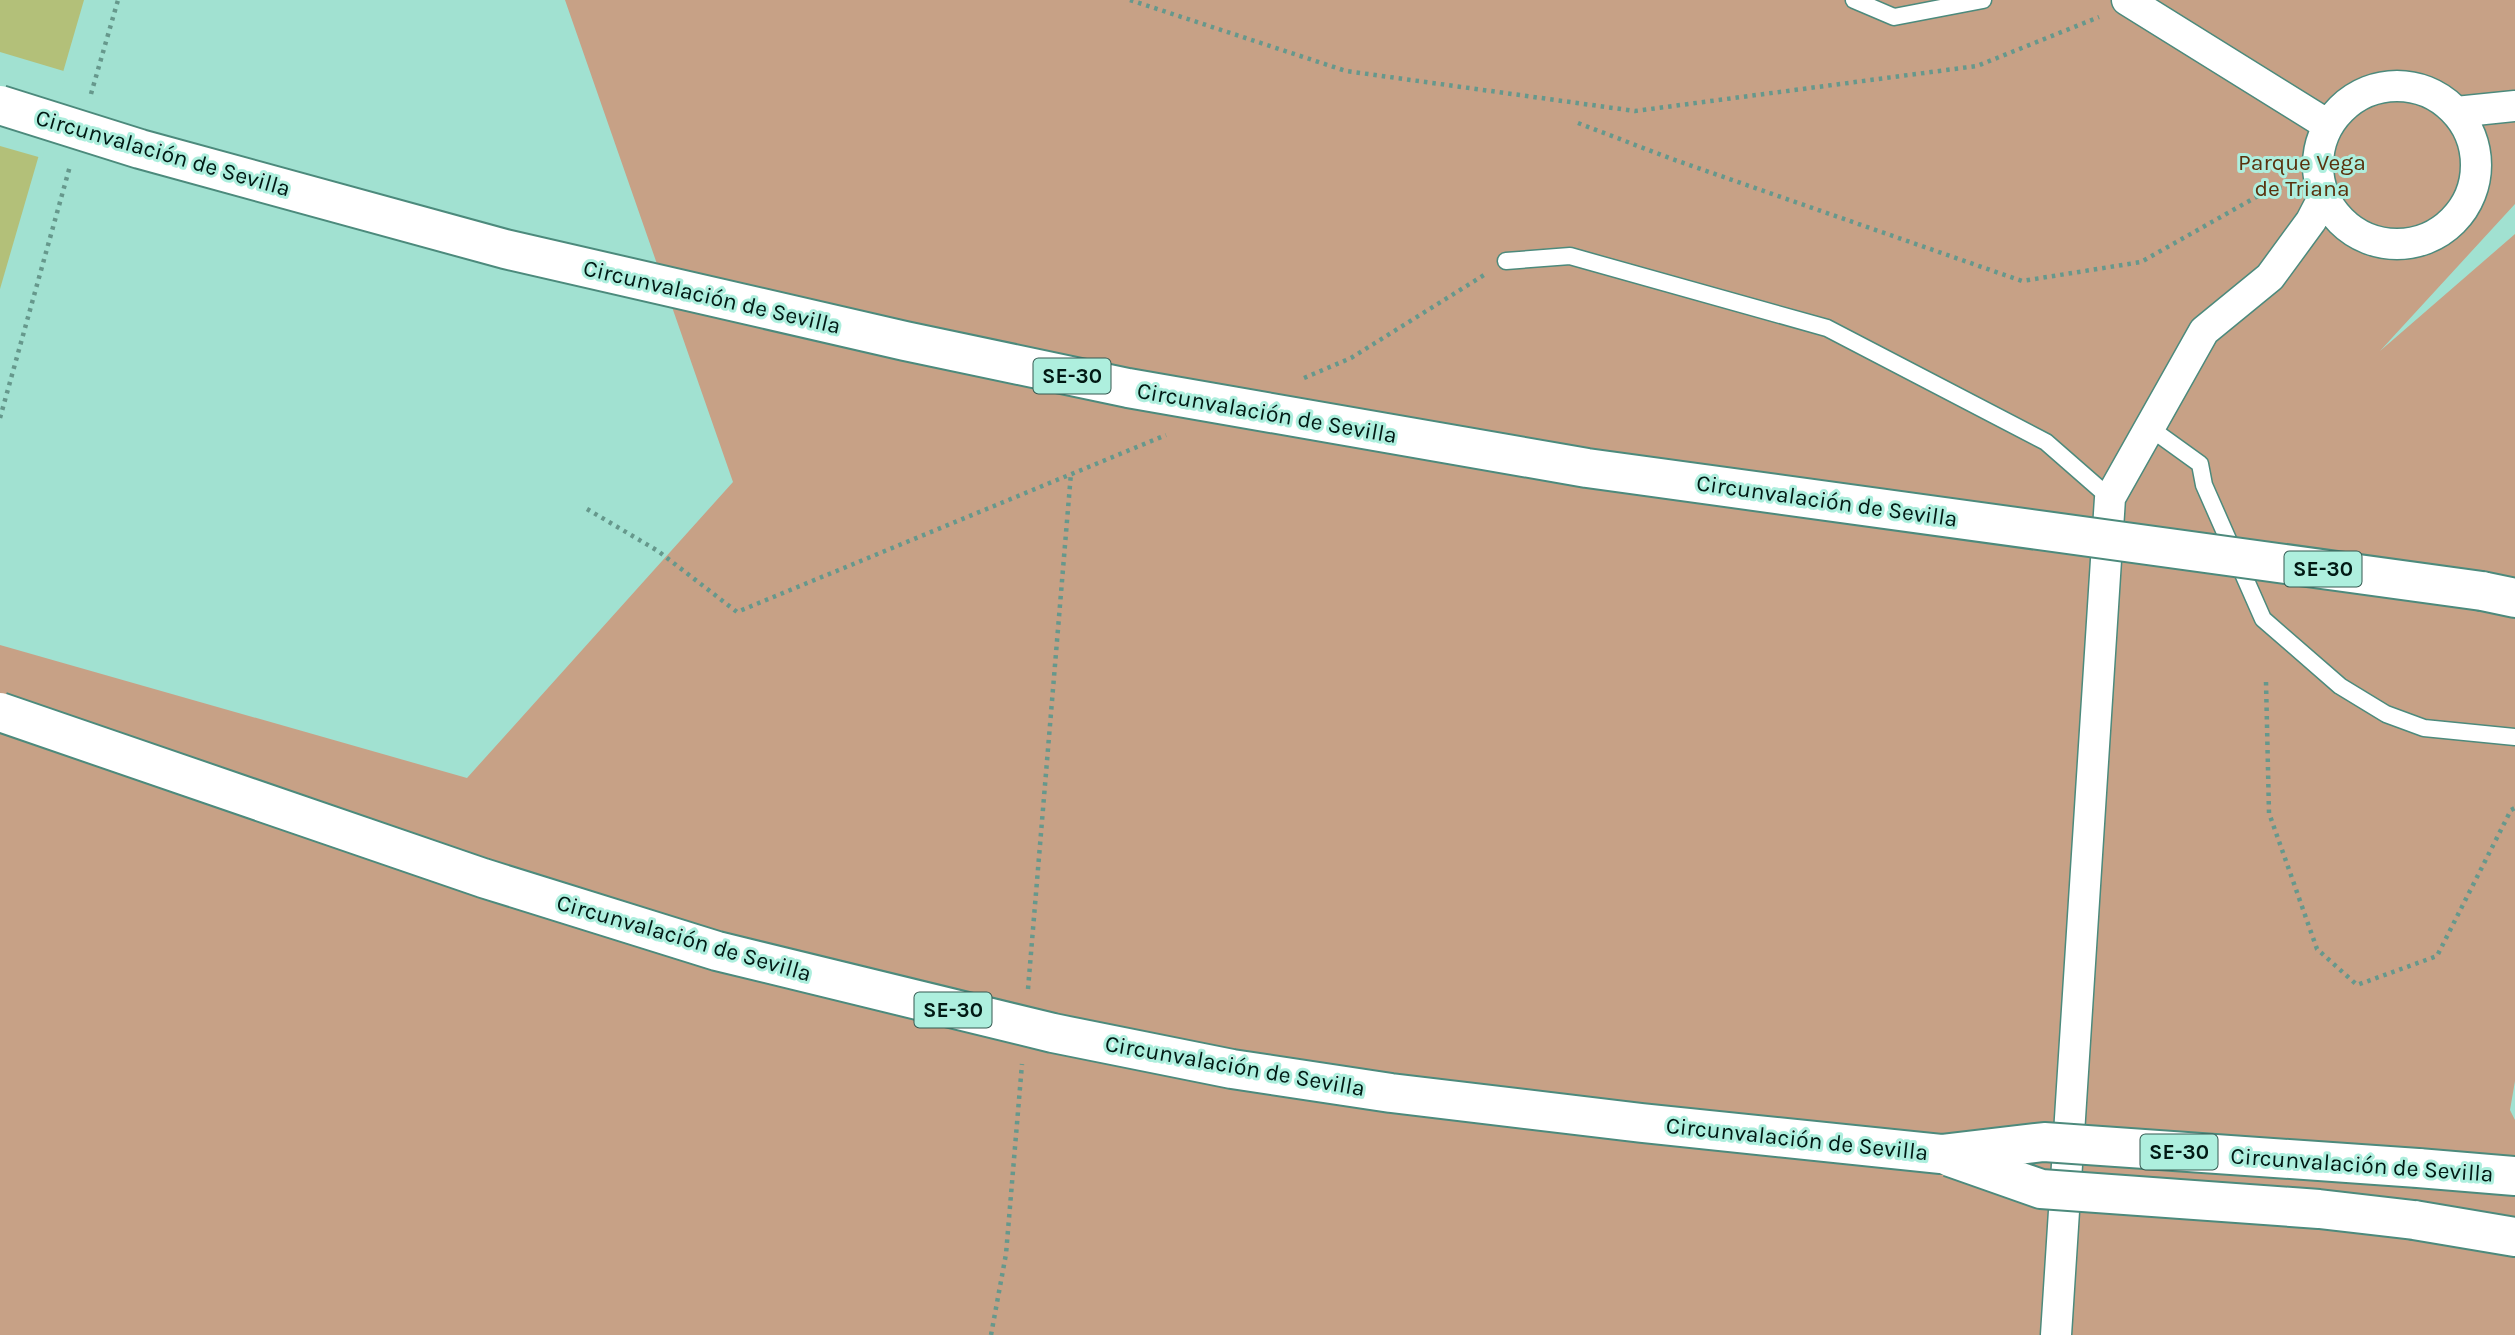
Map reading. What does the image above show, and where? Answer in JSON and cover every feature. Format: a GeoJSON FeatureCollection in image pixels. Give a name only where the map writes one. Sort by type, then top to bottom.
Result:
{"type":"FeatureCollection","features":[{"type":"Feature","properties":{"kind":"highway","name":"Circunvalación de Sevilla"},"geometry":{"type":"LineString","coordinates":[[0,105],[140,149],[505,249],[905,341],[1128,388],[1587,468],[2504,593]]}},
{"type":"Feature","properties":{"kind":"highway","name":"Circunvalación de Sevilla"},"geometry":{"type":"LineString","coordinates":[[0,712],[482,878],[717,951],[1053,1033],[1232,1069],[1391,1093],[1642,1124],[1941,1154],[2044,1142],[2515,1176]]}},
{"type":"Feature","properties":{"kind":"highway"},"geometry":{"type":"LineString","coordinates":[[1941,1154],[2042,1189],[2319,1209],[2414,1220],[2515,1237]]}},
{"type":"Feature","properties":{"kind":"street"},"geometry":{"type":"LineString","coordinates":[[2129,1],[2328,125]]}},
{"type":"Feature","properties":{"kind":"street"},"geometry":{"type":"LineString","coordinates":[[2056,1335],[2110,498],[2204,331],[2270,277],[2311,221],[2322,187],[2319,148],[2328,125],[2344,107],[2365,93],[2389,86],[2413,88],[2436,96],[2456,112],[2471,135],[2477,162],[2473,189],[2460,214],[2440,232],[2415,243],[2387,244],[2361,236],[2339,220],[2322,187]]}},
{"type":"Feature","properties":{"kind":"street"},"geometry":{"type":"LineString","coordinates":[[2456,112],[2515,106]]}},
{"type":"Feature","properties":{"kind":"lane"},"geometry":{"type":"LineString","coordinates":[[1854,0],[1894,17],[1983,0]]}},
{"type":"Feature","properties":{"kind":"lane"},"geometry":{"type":"LineString","coordinates":[[1506,261],[1570,256],[1827,328],[2046,442],[2110,498]]}},
{"type":"Feature","properties":{"kind":"lane"},"geometry":{"type":"LineString","coordinates":[[2150,428],[2200,464],[2204,485],[2263,618],[2340,686],[2386,714],[2424,728],[2515,737]]}},
{"type":"Feature","properties":{"kind":"path"},"geometry":{"type":"LineString","coordinates":[[88,104],[118,0]]}},
{"type":"Feature","properties":{"kind":"path"},"geometry":{"type":"LineString","coordinates":[[1130,0],[1346,71],[1635,111],[1977,66],[2129,1]]}},
{"type":"Feature","properties":{"kind":"path"},"geometry":{"type":"LineString","coordinates":[[1578,122],[1672,159],[2022,281],[2141,262],[2265,192],[2322,187]]}},
{"type":"Feature","properties":{"kind":"path"},"geometry":{"type":"LineString","coordinates":[[0,418],[73,156]]}},
{"type":"Feature","properties":{"kind":"path"},"geometry":{"type":"LineString","coordinates":[[1292,383],[1351,358],[1506,261]]}},
{"type":"Feature","properties":{"kind":"path"},"geometry":{"type":"LineString","coordinates":[[587,509],[658,551],[737,612],[1170,434]]}},
{"type":"Feature","properties":{"kind":"path"},"geometry":{"type":"LineString","coordinates":[[1027,1003],[1071,473]]}},
{"type":"Feature","properties":{"kind":"path"},"geometry":{"type":"LineString","coordinates":[[2266,682],[2269,813],[2317,949],[2357,985],[2437,956],[2511,810],[2515,808]]}},
{"type":"Feature","properties":{"kind":"path"},"geometry":{"type":"LineString","coordinates":[[991,1335],[1006,1254],[1023,1059]]}},
{"type":"Feature","properties":{"kind":"green space","name":"Parque Vega de Triana"},"geometry":{"type":"Polygon","coordinates":[[[565,0],[2515,0],[2515,204],[2380,351],[2515,234],[2515,1081],[2510,1110],[2515,1120],[2515,1335],[0,1335],[0,645],[467,778],[733,482],[565,0]]]}},
{"type":"Feature","properties":{"kind":"shaded area"},"geometry":{"type":"Polygon","coordinates":[[[0,0],[84,0],[0,289],[0,0]]]}},
{"type":"Feature","properties":{"kind":"pier"},"geometry":{"type":"Polygon","coordinates":[[[0,52],[67,72],[42,158],[0,146],[0,52]]]}}]}
